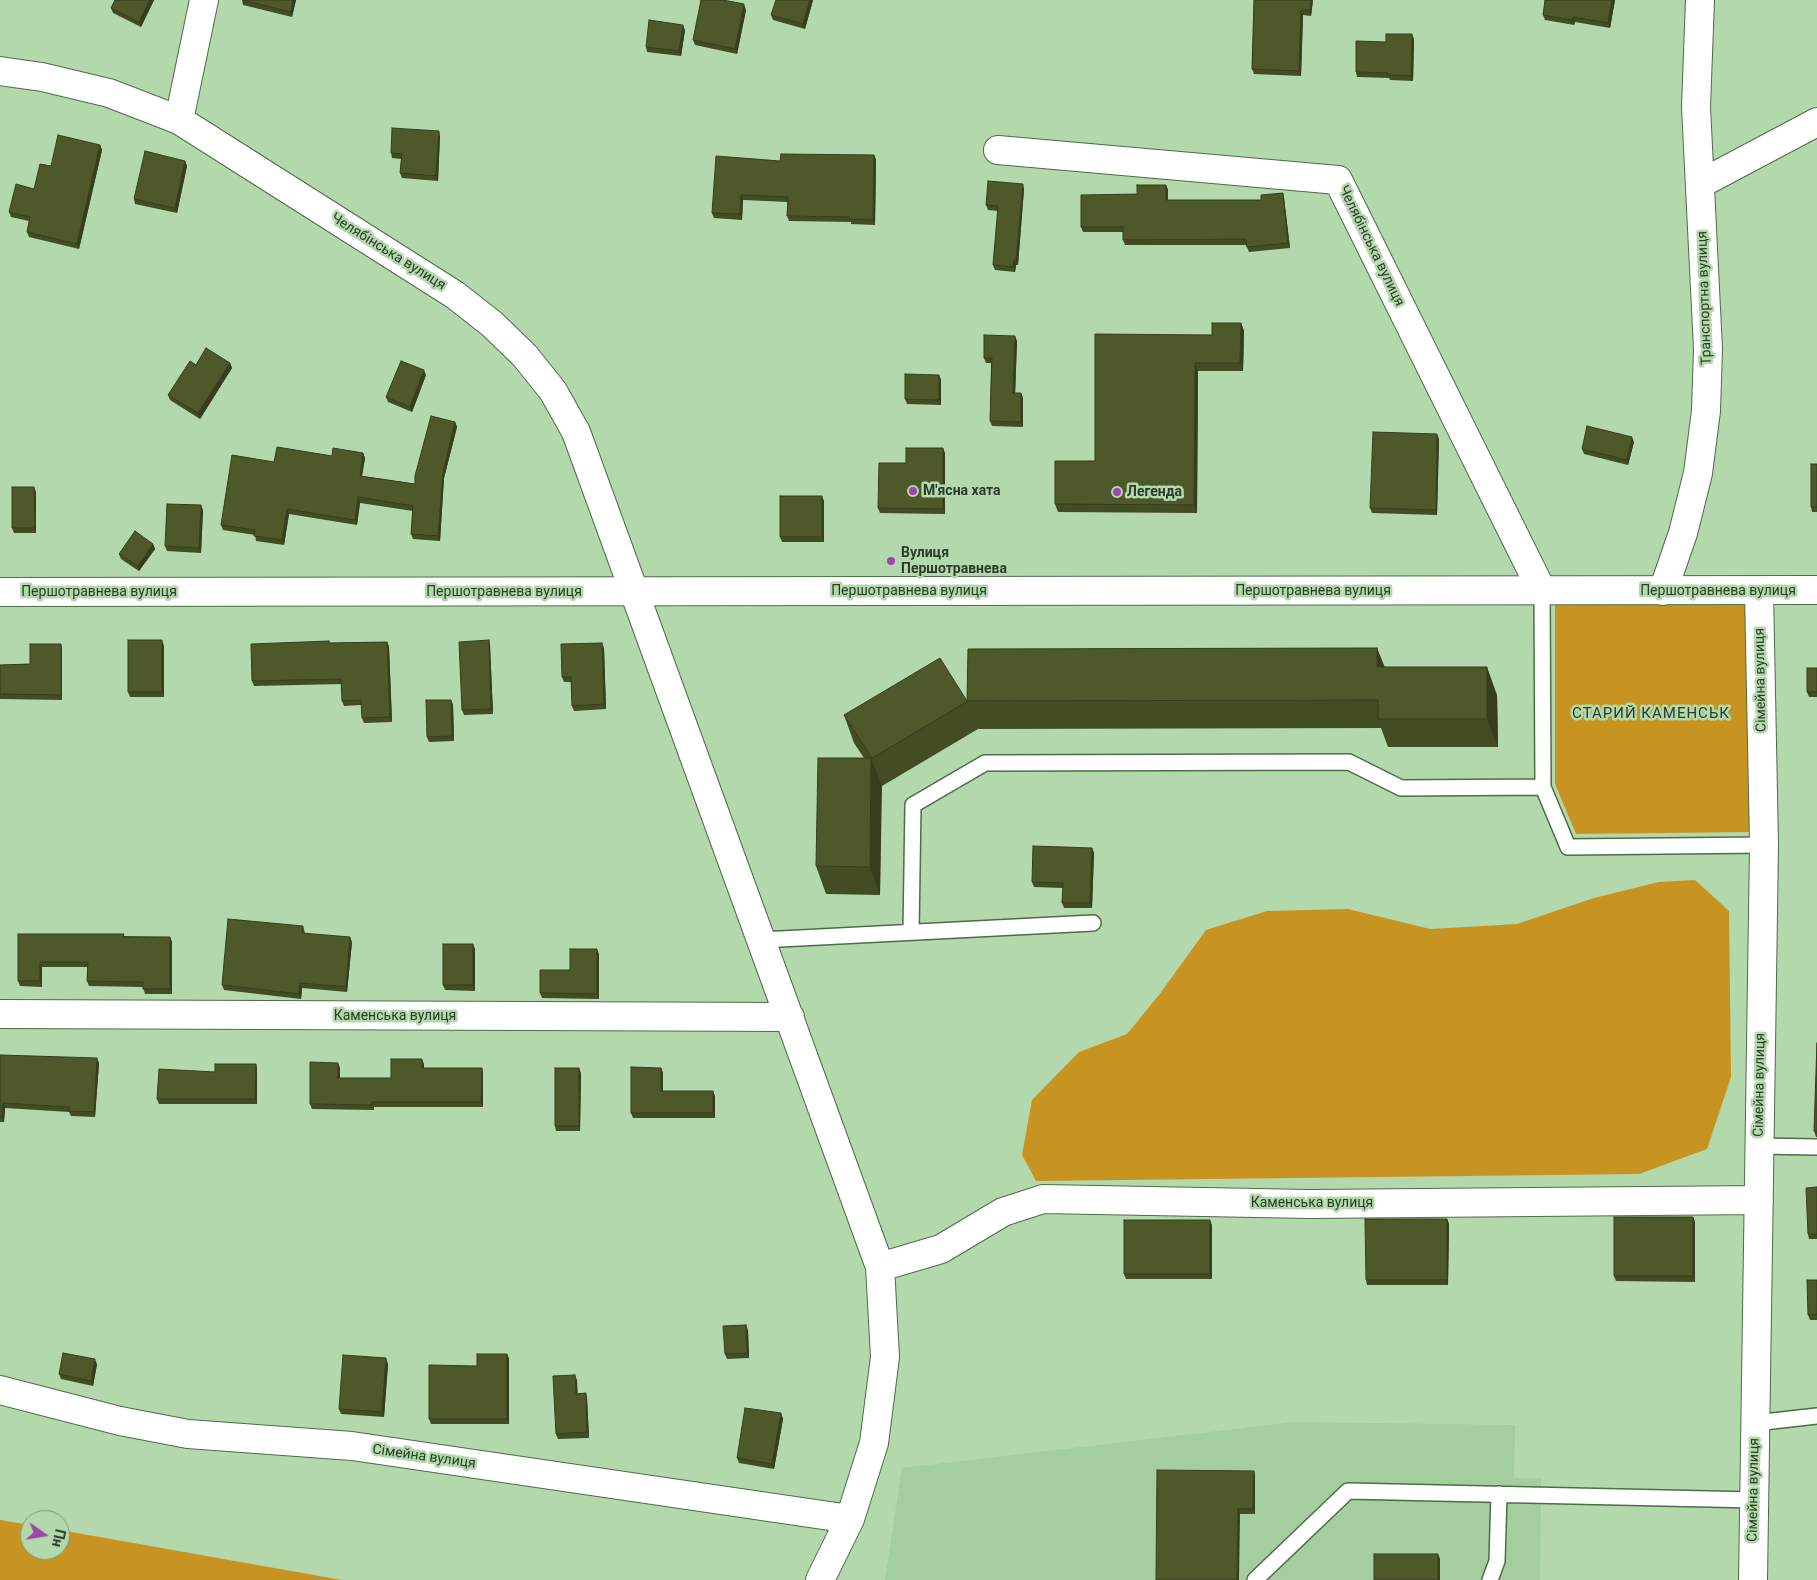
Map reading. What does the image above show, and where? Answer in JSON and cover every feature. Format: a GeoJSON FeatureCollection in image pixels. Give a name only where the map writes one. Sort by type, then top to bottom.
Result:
{"type":"FeatureCollection","features":[{"type":"Feature","properties":{"kind":"street"},"geometry":{"type":"LineString","coordinates":[[179,120],[204,0]]}},
{"type":"Feature","properties":{"kind":"street","name":"Транспортна вулиця"},"geometry":{"type":"LineString","coordinates":[[1663,591],[1683,533],[1698,473],[1706,411],[1708,349],[1696,107],[1700,0]]}},
{"type":"Feature","properties":{"kind":"street","name":"Челябінська вулиця"},"geometry":{"type":"LineString","coordinates":[[0,72],[42,77],[109,93],[179,120],[455,295],[492,324],[525,356],[553,391],[576,432],[880,1267],[885,1357],[874,1442],[850,1518],[820,1580]]}},
{"type":"Feature","properties":{"kind":"street"},"geometry":{"type":"LineString","coordinates":[[1700,184],[1817,122]]}},
{"type":"Feature","properties":{"kind":"street","name":"Челябінська вулиця"},"geometry":{"type":"LineString","coordinates":[[998,150],[1338,180],[1542,591]]}},
{"type":"Feature","properties":{"kind":"street","name":"Сімейна вулиця"},"geometry":{"type":"LineString","coordinates":[[1753,1580],[1764,845],[1759,590]]}},
{"type":"Feature","properties":{"kind":"street","name":"Першотравнева вулиця"},"geometry":{"type":"LineString","coordinates":[[0,592],[1817,590]]}},
{"type":"Feature","properties":{"kind":"street","name":"Каменська вулиця"},"geometry":{"type":"LineString","coordinates":[[0,1014],[790,1017]]}},
{"type":"Feature","properties":{"kind":"street","name":"Каменська вулиця"},"geometry":{"type":"LineString","coordinates":[[880,1267],[941,1249],[1003,1212],[1043,1199],[1310,1204],[1759,1200]]}},
{"type":"Feature","properties":{"kind":"street","name":"Сімейна вулиця"},"geometry":{"type":"LineString","coordinates":[[0,1390],[120,1421],[188,1434],[352,1446],[850,1518]]}},
{"type":"Feature","properties":{"kind":"lane"},"geometry":{"type":"LineString","coordinates":[[1542,591],[1543,787],[1568,847],[1764,845]]}},
{"type":"Feature","properties":{"kind":"lane"},"geometry":{"type":"LineString","coordinates":[[911,932],[913,805],[985,762],[1348,762],[1401,788],[1543,787]]}},
{"type":"Feature","properties":{"kind":"lane"},"geometry":{"type":"LineString","coordinates":[[761,940],[1093,923]]}},
{"type":"Feature","properties":{"kind":"lane"},"geometry":{"type":"LineString","coordinates":[[1759,1146],[1817,1147]]}},
{"type":"Feature","properties":{"kind":"lane"},"geometry":{"type":"LineString","coordinates":[[1755,1423],[1817,1416]]}},
{"type":"Feature","properties":{"kind":"lane"},"geometry":{"type":"LineString","coordinates":[[1255,1580],[1348,1491],[1754,1500]]}},
{"type":"Feature","properties":{"kind":"lane"},"geometry":{"type":"LineString","coordinates":[[1490,1580],[1497,1562],[1499,1494]]}},
{"type":"Feature","properties":{"kind":"shaded area"},"geometry":{"type":"Polygon","coordinates":[[[1555,602],[1746,602],[1751,832],[1576,834],[1555,784],[1555,602]]]}},
{"type":"Feature","properties":{"kind":"shaded area"},"geometry":{"type":"Polygon","coordinates":[[[1695,880],[1729,911],[1731,1077],[1707,1149],[1639,1174],[1036,1181],[1022,1155],[1032,1100],[1079,1052],[1127,1034],[1159,995],[1206,930],[1267,911],[1348,909],[1430,929],[1517,924],[1594,898],[1659,882],[1695,880]]]}},
{"type":"Feature","properties":{"kind":"shaded area"},"geometry":{"type":"Polygon","coordinates":[[[1295,1422],[1515,1425],[1514,1478],[1541,1478],[1540,1580],[885,1580],[902,1468],[1295,1422]]]}},
{"type":"Feature","properties":{"kind":"shaded area"},"geometry":{"type":"Polygon","coordinates":[[[0,1520],[20,1523],[20,1560],[70,1560],[70,1532],[342,1580],[0,1580],[0,1520]]]}},
{"type":"Feature","properties":{"kind":"building"},"geometry":{"type":"Polygon","coordinates":[[[115,0],[150,0],[139,22],[111,8],[115,0]]]}},
{"type":"Feature","properties":{"kind":"building"},"geometry":{"type":"Polygon","coordinates":[[[243,0],[293,0],[291,12],[243,0]]]}},
{"type":"Feature","properties":{"kind":"building"},"geometry":{"type":"Polygon","coordinates":[[[701,0],[723,0],[744,4],[735,49],[693,40],[701,0]]]}},
{"type":"Feature","properties":{"kind":"building"},"geometry":{"type":"Polygon","coordinates":[[[776,0],[810,0],[803,24],[771,15],[776,0]]]}},
{"type":"Feature","properties":{"kind":"building"},"geometry":{"type":"Polygon","coordinates":[[[1254,0],[1311,0],[1310,10],[1301,10],[1299,71],[1252,69],[1254,0]]]}},
{"type":"Feature","properties":{"kind":"building"},"geometry":{"type":"Polygon","coordinates":[[[1545,0],[1612,0],[1608,23],[1573,17],[1572,20],[1543,15],[1545,0]]]}},
{"type":"Feature","properties":{"kind":"building"},"geometry":{"type":"Polygon","coordinates":[[[649,20],[683,25],[679,51],[646,47],[649,20]]]}},
{"type":"Feature","properties":{"kind":"building"},"geometry":{"type":"Polygon","coordinates":[[[1386,34],[1412,34],[1411,76],[1356,72],[1356,41],[1386,42],[1386,34]]]}},
{"type":"Feature","properties":{"kind":"building"},"geometry":{"type":"Polygon","coordinates":[[[392,128],[439,131],[436,176],[400,173],[402,154],[391,153],[392,128]]]}},
{"type":"Feature","properties":{"kind":"building"},"geometry":{"type":"Polygon","coordinates":[[[58,135],[100,145],[77,244],[27,232],[30,217],[9,212],[16,184],[34,189],[40,164],[51,166],[58,135]]]}},
{"type":"Feature","properties":{"kind":"building"},"geometry":{"type":"Polygon","coordinates":[[[145,151],[185,161],[175,208],[134,199],[145,151]]]}},
{"type":"Feature","properties":{"kind":"building"},"geometry":{"type":"Polygon","coordinates":[[[781,154],[874,155],[873,220],[849,219],[850,217],[787,216],[788,197],[741,195],[740,214],[712,213],[716,156],[780,161],[781,154]]]}},
{"type":"Feature","properties":{"kind":"building"},"geometry":{"type":"Polygon","coordinates":[[[988,181],[1023,184],[1016,260],[1014,260],[1013,267],[993,265],[998,206],[986,205],[988,181]]]}},
{"type":"Feature","properties":{"kind":"building"},"geometry":{"type":"Polygon","coordinates":[[[1137,185],[1166,185],[1166,200],[1261,200],[1261,195],[1283,193],[1288,243],[1247,247],[1246,239],[1123,240],[1123,227],[1081,227],[1081,195],[1137,194],[1137,185]]]}},
{"type":"Feature","properties":{"kind":"building"},"geometry":{"type":"Polygon","coordinates":[[[1212,323],[1241,323],[1240,363],[1195,363],[1194,505],[1055,504],[1055,461],[1095,461],[1095,334],[1212,335],[1212,323]]]}},
{"type":"Feature","properties":{"kind":"building"},"geometry":{"type":"Polygon","coordinates":[[[984,335],[1015,336],[1013,393],[1021,393],[1021,422],[990,421],[992,358],[984,358],[984,335]]]}},
{"type":"Feature","properties":{"kind":"building"},"geometry":{"type":"Polygon","coordinates":[[[206,348],[230,363],[198,413],[168,395],[190,361],[196,365],[206,348]]]}},
{"type":"Feature","properties":{"kind":"building"},"geometry":{"type":"Polygon","coordinates":[[[401,361],[424,370],[410,407],[386,397],[401,361]]]}},
{"type":"Feature","properties":{"kind":"building"},"geometry":{"type":"Polygon","coordinates":[[[905,374],[939,375],[939,400],[905,399],[905,374]]]}},
{"type":"Feature","properties":{"kind":"building"},"geometry":{"type":"Polygon","coordinates":[[[431,416],[455,422],[443,473],[438,536],[411,534],[413,506],[358,497],[355,520],[287,509],[282,540],[254,536],[255,530],[221,525],[232,455],[274,462],[277,447],[332,456],[333,448],[363,453],[360,476],[415,484],[415,476],[431,416]]]}},
{"type":"Feature","properties":{"kind":"building"},"geometry":{"type":"Polygon","coordinates":[[[1587,426],[1632,437],[1627,460],[1582,449],[1587,426]]]}},
{"type":"Feature","properties":{"kind":"building"},"geometry":{"type":"Polygon","coordinates":[[[1373,432],[1437,434],[1436,510],[1370,508],[1373,432]]]}},
{"type":"Feature","properties":{"kind":"building"},"geometry":{"type":"Polygon","coordinates":[[[906,448],[943,448],[943,509],[878,508],[879,463],[906,463],[906,448]]]}},
{"type":"Feature","properties":{"kind":"building"},"geometry":{"type":"Polygon","coordinates":[[[1811,464],[1817,464],[1817,507],[1811,507],[1811,464]]]}},
{"type":"Feature","properties":{"kind":"building"},"geometry":{"type":"Polygon","coordinates":[[[12,487],[34,487],[35,528],[12,528],[12,487]]]}},
{"type":"Feature","properties":{"kind":"building"},"geometry":{"type":"Polygon","coordinates":[[[780,496],[822,496],[822,537],[780,537],[780,496]]]}},
{"type":"Feature","properties":{"kind":"building"},"geometry":{"type":"Polygon","coordinates":[[[167,504],[201,505],[199,548],[165,546],[167,504]]]}},
{"type":"Feature","properties":{"kind":"building"},"geometry":{"type":"Polygon","coordinates":[[[135,531],[153,544],[138,566],[119,554],[135,531]]]}},
{"type":"Feature","properties":{"kind":"building"},"geometry":{"type":"Polygon","coordinates":[[[128,640],[162,640],[162,692],[128,692],[128,640]]]}},
{"type":"Feature","properties":{"kind":"building"},"geometry":{"type":"Polygon","coordinates":[[[489,640],[491,709],[462,710],[459,642],[489,640]]]}},
{"type":"Feature","properties":{"kind":"building"},"geometry":{"type":"Polygon","coordinates":[[[329,641],[329,643],[387,642],[390,717],[362,718],[361,700],[342,701],[341,679],[252,681],[251,644],[329,641]]]}},
{"type":"Feature","properties":{"kind":"building"},"geometry":{"type":"Polygon","coordinates":[[[602,643],[604,704],[572,706],[571,677],[562,677],[561,644],[602,643]]]}},
{"type":"Feature","properties":{"kind":"building"},"geometry":{"type":"Polygon","coordinates":[[[30,644],[61,644],[61,695],[0,694],[0,665],[30,664],[30,644]]]}},
{"type":"Feature","properties":{"kind":"building"},"geometry":{"type":"Polygon","coordinates":[[[1377,648],[1377,667],[1487,667],[1487,719],[1378,719],[1378,700],[968,701],[872,758],[844,715],[940,658],[967,701],[968,649],[1377,648]]]}},
{"type":"Feature","properties":{"kind":"building"},"geometry":{"type":"Polygon","coordinates":[[[1807,668],[1817,668],[1817,692],[1807,692],[1807,668]]]}},
{"type":"Feature","properties":{"kind":"building"},"geometry":{"type":"Polygon","coordinates":[[[426,700],[451,700],[452,736],[427,737],[426,700]]]}},
{"type":"Feature","properties":{"kind":"building"},"geometry":{"type":"Polygon","coordinates":[[[818,758],[871,758],[870,867],[816,866],[818,758]]]}},
{"type":"Feature","properties":{"kind":"building"},"geometry":{"type":"Polygon","coordinates":[[[1033,846],[1092,848],[1090,903],[1062,903],[1063,883],[1032,882],[1033,846]]]}},
{"type":"Feature","properties":{"kind":"building"},"geometry":{"type":"Polygon","coordinates":[[[228,919],[303,926],[302,933],[350,937],[346,987],[300,983],[299,994],[222,985],[228,919]]]}},
{"type":"Feature","properties":{"kind":"building"},"geometry":{"type":"Polygon","coordinates":[[[18,934],[124,934],[123,937],[170,937],[170,989],[143,989],[143,982],[87,981],[88,962],[40,962],[40,981],[18,981],[18,934]]]}},
{"type":"Feature","properties":{"kind":"building"},"geometry":{"type":"Polygon","coordinates":[[[443,944],[473,944],[473,985],[443,985],[443,944]]]}},
{"type":"Feature","properties":{"kind":"building"},"geometry":{"type":"Polygon","coordinates":[[[570,949],[597,949],[597,994],[540,993],[540,970],[570,970],[570,949]]]}},
{"type":"Feature","properties":{"kind":"building"},"geometry":{"type":"Polygon","coordinates":[[[1817,1043],[1817,1132],[1814,1131],[1817,1043]]]}},
{"type":"Feature","properties":{"kind":"building"},"geometry":{"type":"Polygon","coordinates":[[[0,1055],[97,1058],[94,1112],[69,1111],[69,1107],[3,1103],[2,1117],[0,1117],[0,1055]]]}},
{"type":"Feature","properties":{"kind":"building"},"geometry":{"type":"Polygon","coordinates":[[[391,1059],[422,1059],[422,1068],[482,1068],[481,1102],[372,1102],[372,1105],[310,1104],[310,1062],[338,1063],[338,1078],[391,1078],[391,1059]]]}},
{"type":"Feature","properties":{"kind":"building"},"geometry":{"type":"Polygon","coordinates":[[[215,1064],[256,1064],[255,1099],[157,1099],[159,1069],[215,1072],[215,1064]]]}},
{"type":"Feature","properties":{"kind":"building"},"geometry":{"type":"Polygon","coordinates":[[[631,1067],[661,1068],[661,1091],[713,1091],[713,1113],[631,1113],[631,1067]]]}},
{"type":"Feature","properties":{"kind":"building"},"geometry":{"type":"Polygon","coordinates":[[[555,1068],[579,1068],[579,1126],[555,1126],[555,1068]]]}},
{"type":"Feature","properties":{"kind":"building"},"geometry":{"type":"Polygon","coordinates":[[[1817,1187],[1817,1234],[1808,1234],[1806,1188],[1817,1187]]]}},
{"type":"Feature","properties":{"kind":"building"},"geometry":{"type":"Polygon","coordinates":[[[1614,1217],[1693,1217],[1693,1276],[1614,1276],[1614,1217]]]}},
{"type":"Feature","properties":{"kind":"building"},"geometry":{"type":"Polygon","coordinates":[[[1365,1219],[1447,1219],[1447,1280],[1366,1280],[1365,1219]]]}},
{"type":"Feature","properties":{"kind":"building"},"geometry":{"type":"Polygon","coordinates":[[[1124,1220],[1210,1220],[1210,1274],[1124,1274],[1124,1220]]]}},
{"type":"Feature","properties":{"kind":"building"},"geometry":{"type":"Polygon","coordinates":[[[1807,1280],[1817,1280],[1817,1314],[1808,1315],[1807,1280]]]}},
{"type":"Feature","properties":{"kind":"building"},"geometry":{"type":"Polygon","coordinates":[[[746,1325],[747,1353],[725,1354],[723,1326],[746,1325]]]}},
{"type":"Feature","properties":{"kind":"building"},"geometry":{"type":"Polygon","coordinates":[[[63,1353],[95,1359],[91,1381],[59,1374],[63,1353]]]}},
{"type":"Feature","properties":{"kind":"building"},"geometry":{"type":"Polygon","coordinates":[[[477,1354],[507,1354],[507,1419],[429,1419],[429,1365],[477,1366],[477,1354]]]}},
{"type":"Feature","properties":{"kind":"building"},"geometry":{"type":"Polygon","coordinates":[[[343,1355],[386,1358],[382,1412],[339,1409],[343,1355]]]}},
{"type":"Feature","properties":{"kind":"building"},"geometry":{"type":"Polygon","coordinates":[[[575,1375],[576,1394],[586,1393],[587,1432],[556,1434],[553,1376],[575,1375]]]}},
{"type":"Feature","properties":{"kind":"building"},"geometry":{"type":"Polygon","coordinates":[[[745,1408],[781,1413],[772,1464],[737,1458],[745,1408]]]}},
{"type":"Feature","properties":{"kind":"building"},"geometry":{"type":"Polygon","coordinates":[[[1157,1470],[1254,1471],[1253,1509],[1238,1509],[1237,1580],[1156,1580],[1157,1470]]]}},
{"type":"Feature","properties":{"kind":"building"},"geometry":{"type":"Polygon","coordinates":[[[1374,1554],[1438,1554],[1438,1580],[1374,1580],[1374,1554]]]}},
{"type":"Feature","properties":{"kind":"place","name":"М'ясна хата"},"geometry":{"type":"Point","coordinates":[913,491]}},
{"type":"Feature","properties":{"kind":"place","name":"Легенда"},"geometry":{"type":"Point","coordinates":[1117,492]}},
{"type":"Feature","properties":{"kind":"place","name":"Вулиця Першотравнева"},"geometry":{"type":"Point","coordinates":[891,561]}},
{"type":"Feature","properties":{"kind":"district","name":"СТАРИЙ КАМЕНСЬК"},"geometry":{"type":"Point","coordinates":[1651,714]}}]}
